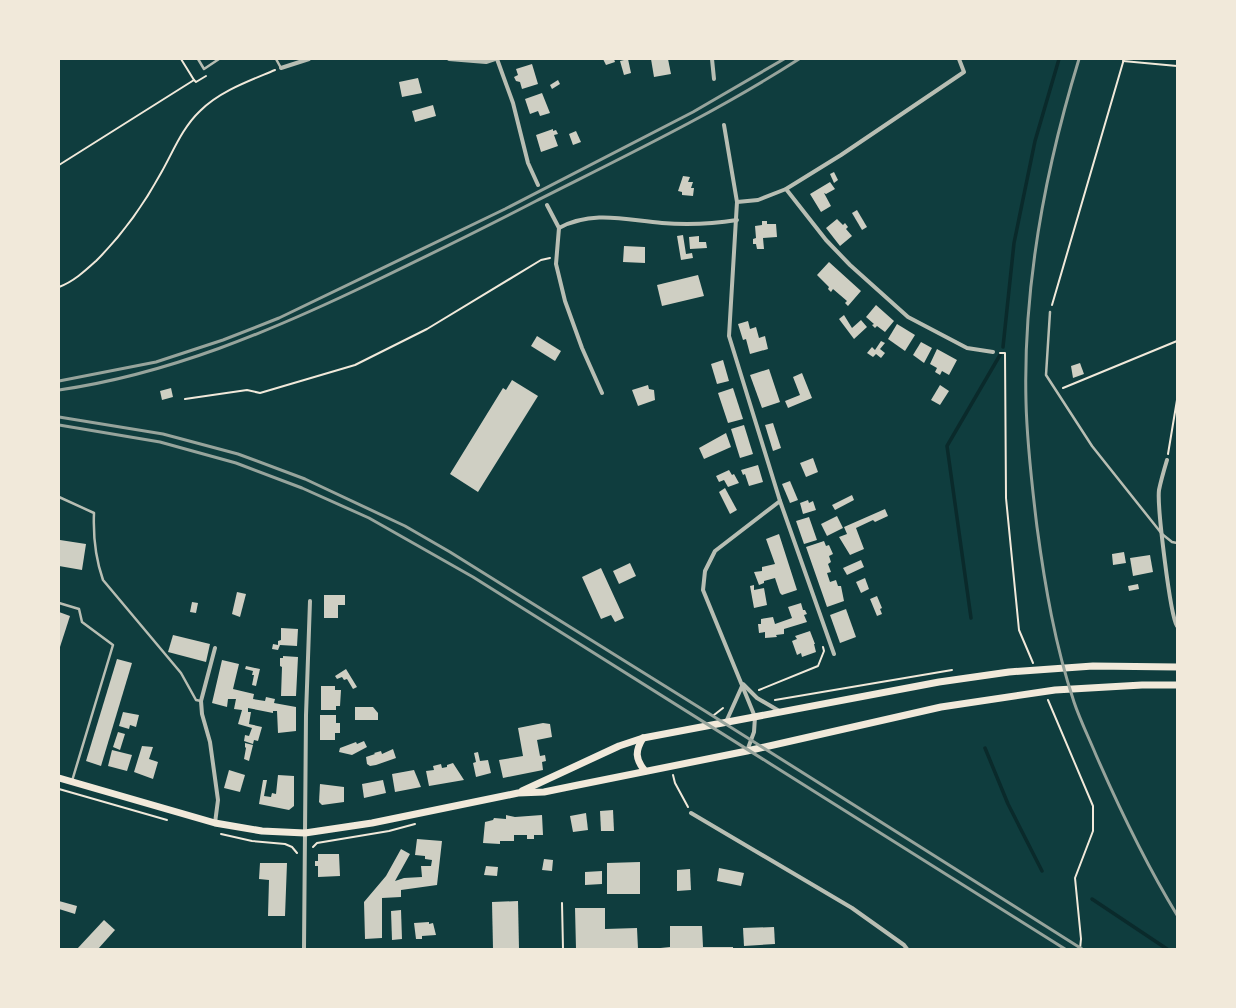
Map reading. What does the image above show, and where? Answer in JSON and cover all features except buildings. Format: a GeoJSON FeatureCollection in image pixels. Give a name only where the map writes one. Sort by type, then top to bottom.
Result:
{"type":"FeatureCollection","features":[{"type":"Feature","properties":{"kind":"main road"},"geometry":{"type":"LineString","coordinates":[[518,793],[619,746],[643,738],[726,722],[939,682],[1009,672],[1093,666],[1177,667]]}},
{"type":"Feature","properties":{"kind":"main road"},"geometry":{"type":"LineString","coordinates":[[59,778],[215,823],[262,831],[305,833],[372,824],[518,793],[544,792],[747,751],[941,707],[1056,690],[1177,685]]}},
{"type":"Feature","properties":{"kind":"main road"},"geometry":{"type":"LineString","coordinates":[[643,738],[638,745],[636,755],[640,765],[645,771]]}},
{"type":"Feature","properties":{"kind":"street"},"geometry":{"type":"LineString","coordinates":[[281,68],[310,59]]}},
{"type":"Feature","properties":{"kind":"street"},"geometry":{"type":"LineString","coordinates":[[450,59],[486,62],[496,59],[513,103],[528,163],[538,185]]}},
{"type":"Feature","properties":{"kind":"street"},"geometry":{"type":"LineString","coordinates":[[712,59],[714,79]]}},
{"type":"Feature","properties":{"kind":"street"},"geometry":{"type":"LineString","coordinates":[[737,202],[758,200],[786,189],[841,155],[964,72],[959,59]]}},
{"type":"Feature","properties":{"kind":"street"},"geometry":{"type":"LineString","coordinates":[[724,125],[737,202],[737,220],[730,291],[729,336],[780,501],[834,654]]}},
{"type":"Feature","properties":{"kind":"street"},"geometry":{"type":"LineString","coordinates":[[786,189],[826,240],[845,260],[908,317],[967,348],[993,352]]}},
{"type":"Feature","properties":{"kind":"street"},"geometry":{"type":"LineString","coordinates":[[547,205],[559,228],[556,264],[565,301],[582,348],[602,392]]}},
{"type":"Feature","properties":{"kind":"street"},"geometry":{"type":"LineString","coordinates":[[559,228],[574,220],[599,217],[664,223],[711,224],[737,220]]}},
{"type":"Feature","properties":{"kind":"street"},"geometry":{"type":"LineString","coordinates":[[1167,460],[1159,491],[1162,534],[1173,612],[1177,626]]}},
{"type":"Feature","properties":{"kind":"street"},"geometry":{"type":"LineString","coordinates":[[747,751],[754,732],[755,717],[703,590],[705,570],[715,552],[780,501]]}},
{"type":"Feature","properties":{"kind":"street"},"geometry":{"type":"LineString","coordinates":[[304,949],[310,601]]}},
{"type":"Feature","properties":{"kind":"street"},"geometry":{"type":"LineString","coordinates":[[215,648],[201,701],[202,714],[210,742],[218,800],[215,823]]}},
{"type":"Feature","properties":{"kind":"street"},"geometry":{"type":"LineString","coordinates":[[742,684],[756,698],[782,712]]}},
{"type":"Feature","properties":{"kind":"street"},"geometry":{"type":"LineString","coordinates":[[726,722],[742,684]]}},
{"type":"Feature","properties":{"kind":"street"},"geometry":{"type":"LineString","coordinates":[[691,813],[852,908],[904,945],[907,949]]}},
{"type":"Feature","properties":{"kind":"lane"},"geometry":{"type":"LineString","coordinates":[[198,59],[204,69],[220,59]]}},
{"type":"Feature","properties":{"kind":"lane"},"geometry":{"type":"LineString","coordinates":[[276,59],[281,68]]}},
{"type":"Feature","properties":{"kind":"lane"},"geometry":{"type":"LineString","coordinates":[[1050,312],[1046,375],[1092,446],[1162,534],[1172,542],[1177,543]]}},
{"type":"Feature","properties":{"kind":"lane"},"geometry":{"type":"LineString","coordinates":[[59,497],[94,513],[93,542],[98,567],[103,580],[181,672],[196,700],[201,701]]}},
{"type":"Feature","properties":{"kind":"lane"},"geometry":{"type":"LineString","coordinates":[[59,603],[79,609],[82,622],[113,645],[72,782]]}},
{"type":"Feature","properties":{"kind":"path"},"geometry":{"type":"LineString","coordinates":[[59,165],[194,80],[181,59]]}},
{"type":"Feature","properties":{"kind":"path"},"geometry":{"type":"LineString","coordinates":[[1050,312],[1124,60],[1177,66]]}},
{"type":"Feature","properties":{"kind":"path"},"geometry":{"type":"LineString","coordinates":[[59,287],[66,285],[88,268],[116,241],[140,209],[178,140],[200,111],[228,91],[281,68]]}},
{"type":"Feature","properties":{"kind":"path"},"geometry":{"type":"LineString","coordinates":[[185,399],[248,390],[260,393],[355,365],[427,328],[541,260],[557,256]]}},
{"type":"Feature","properties":{"kind":"path"},"geometry":{"type":"LineString","coordinates":[[1056,391],[1177,341]]}},
{"type":"Feature","properties":{"kind":"path"},"geometry":{"type":"LineString","coordinates":[[993,352],[1005,353],[1006,498],[1019,630]]}},
{"type":"Feature","properties":{"kind":"path"},"geometry":{"type":"LineString","coordinates":[[1167,460],[1177,400]]}},
{"type":"Feature","properties":{"kind":"path"},"geometry":{"type":"LineString","coordinates":[[758,691],[818,666],[824,651],[822,644]]}},
{"type":"Feature","properties":{"kind":"path"},"geometry":{"type":"LineString","coordinates":[[772,700],[955,670]]}},
{"type":"Feature","properties":{"kind":"path"},"geometry":{"type":"LineString","coordinates":[[755,687],[762,694]]}},
{"type":"Feature","properties":{"kind":"path"},"geometry":{"type":"LineString","coordinates":[[710,716],[717,713],[726,705]]}},
{"type":"Feature","properties":{"kind":"path"},"geometry":{"type":"LineString","coordinates":[[1055,715],[1093,806],[1093,831],[1075,878],[1081,939],[1080,949]]}},
{"type":"Feature","properties":{"kind":"path"},"geometry":{"type":"LineString","coordinates":[[674,776],[675,783],[686,803]]}},
{"type":"Feature","properties":{"kind":"path"},"geometry":{"type":"LineString","coordinates":[[562,903],[563,949]]}},
{"type":"Feature","properties":{"kind":"waterway"},"geometry":{"type":"LineString","coordinates":[[1003,347],[1014,243],[1035,141],[1059,59]]}},
{"type":"Feature","properties":{"kind":"waterway"},"geometry":{"type":"LineString","coordinates":[[971,618],[947,446],[1000,355]]}},
{"type":"Feature","properties":{"kind":"waterway"},"geometry":{"type":"LineString","coordinates":[[985,748],[1008,804],[1042,871]]}},
{"type":"Feature","properties":{"kind":"waterway"},"geometry":{"type":"LineString","coordinates":[[1092,899],[1167,949]]}},
{"type":"Feature","properties":{"kind":"railway"},"geometry":{"type":"LineString","coordinates":[[59,381],[156,362],[223,340],[279,318],[505,209],[693,112],[784,59]]}},
{"type":"Feature","properties":{"kind":"railway"},"geometry":{"type":"LineString","coordinates":[[59,390],[100,383],[180,362],[296,318],[434,253],[636,151],[735,98],[799,59]]}},
{"type":"Feature","properties":{"kind":"railway"},"geometry":{"type":"LineString","coordinates":[[1079,59],[1046,186],[1032,272],[1028,315],[1026,402],[1033,496],[1051,615],[1061,659],[1074,702],[1124,816],[1144,856],[1177,915]]}},
{"type":"Feature","properties":{"kind":"railway"},"geometry":{"type":"LineString","coordinates":[[59,417],[163,434],[238,454],[305,479],[405,526],[450,552],[705,711],[1082,949]]}},
{"type":"Feature","properties":{"kind":"railway"},"geometry":{"type":"LineString","coordinates":[[59,425],[160,442],[236,463],[302,488],[369,518],[473,577],[1065,949]]}}]}
